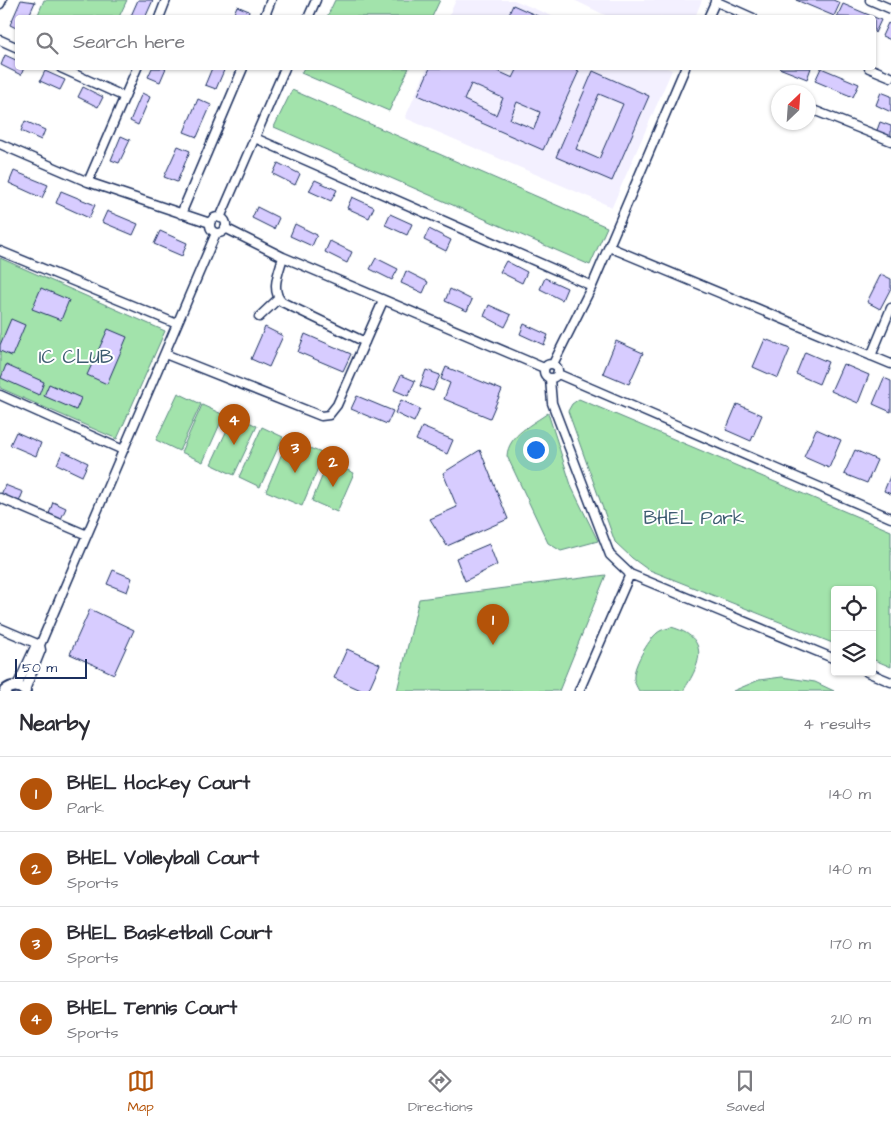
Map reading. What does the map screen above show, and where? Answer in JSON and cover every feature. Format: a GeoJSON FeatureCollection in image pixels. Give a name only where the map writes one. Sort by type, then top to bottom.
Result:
{"type":"FeatureCollection","features":[{"type":"Feature","properties":{"kind":"street"},"geometry":{"type":"LineString","coordinates":[[0,4],[2,0]]}},
{"type":"Feature","properties":{"kind":"street"},"geometry":{"type":"LineString","coordinates":[[160,15],[166,0]]}},
{"type":"Feature","properties":{"kind":"street"},"geometry":{"type":"LineString","coordinates":[[265,15],[271,0]]}},
{"type":"Feature","properties":{"kind":"street"},"geometry":{"type":"LineString","coordinates":[[309,15],[316,0]]}},
{"type":"Feature","properties":{"kind":"street"},"geometry":{"type":"LineString","coordinates":[[870,0],[891,9]]}},
{"type":"Feature","properties":{"kind":"street"},"geometry":{"type":"LineString","coordinates":[[709,15],[716,1],[746,15]]}},
{"type":"Feature","properties":{"kind":"street"},"geometry":{"type":"LineString","coordinates":[[0,40],[15,47]]}},
{"type":"Feature","properties":{"kind":"street"},"geometry":{"type":"LineString","coordinates":[[65,70],[125,97]]}},
{"type":"Feature","properties":{"kind":"street"},"geometry":{"type":"LineString","coordinates":[[88,182],[136,70]]}},
{"type":"Feature","properties":{"kind":"street"},"geometry":{"type":"LineString","coordinates":[[181,214],[242,70]]}},
{"type":"Feature","properties":{"kind":"street"},"geometry":{"type":"LineString","coordinates":[[220,218],[284,70]]}},
{"type":"Feature","properties":{"kind":"street"},"geometry":{"type":"LineString","coordinates":[[544,368],[553,364],[592,286],[684,70]]}},
{"type":"Feature","properties":{"kind":"street"},"geometry":{"type":"LineString","coordinates":[[874,70],[891,77]]}},
{"type":"Feature","properties":{"kind":"street"},"geometry":{"type":"LineString","coordinates":[[816,111],[891,141]]}},
{"type":"Feature","properties":{"kind":"street"},"geometry":{"type":"LineString","coordinates":[[255,138],[592,286]]}},
{"type":"Feature","properties":{"kind":"street"},"geometry":{"type":"LineString","coordinates":[[0,144],[88,182],[210,223]]}},
{"type":"Feature","properties":{"kind":"street"},"geometry":{"type":"LineString","coordinates":[[210,223],[213,219],[220,218]]}},
{"type":"Feature","properties":{"kind":"street"},"geometry":{"type":"LineString","coordinates":[[220,218],[225,224],[225,228]]}},
{"type":"Feature","properties":{"kind":"street"},"geometry":{"type":"LineString","coordinates":[[210,223],[210,228],[216,233],[222,232],[225,228]]}},
{"type":"Feature","properties":{"kind":"street"},"geometry":{"type":"LineString","coordinates":[[225,228],[283,257],[383,301],[544,368]]}},
{"type":"Feature","properties":{"kind":"street"},"geometry":{"type":"LineString","coordinates":[[0,689],[5,691],[13,686],[22,689],[35,647],[40,645],[216,233]]}},
{"type":"Feature","properties":{"kind":"street"},"geometry":{"type":"LineString","coordinates":[[609,247],[891,364]]}},
{"type":"Feature","properties":{"kind":"street"},"geometry":{"type":"LineString","coordinates":[[0,251],[177,324]]}},
{"type":"Feature","properties":{"kind":"street"},"geometry":{"type":"LineString","coordinates":[[283,257],[276,286],[278,298],[287,305],[365,342]]}},
{"type":"Feature","properties":{"kind":"street"},"geometry":{"type":"LineString","coordinates":[[259,317],[278,298]]}},
{"type":"Feature","properties":{"kind":"street"},"geometry":{"type":"LineString","coordinates":[[165,354],[321,416],[329,415],[337,405],[383,301]]}},
{"type":"Feature","properties":{"kind":"street"},"geometry":{"type":"LineString","coordinates":[[871,356],[891,308]]}},
{"type":"Feature","properties":{"kind":"street"},"geometry":{"type":"LineString","coordinates":[[553,364],[558,369],[558,374]]}},
{"type":"Feature","properties":{"kind":"street"},"geometry":{"type":"LineString","coordinates":[[544,368],[545,375],[550,379],[552,403],[610,555],[630,574],[831,657]]}},
{"type":"Feature","properties":{"kind":"street"},"geometry":{"type":"LineString","coordinates":[[550,379],[558,374]]}},
{"type":"Feature","properties":{"kind":"street"},"geometry":{"type":"LineString","coordinates":[[558,374],[891,518]]}},
{"type":"Feature","properties":{"kind":"street"},"geometry":{"type":"LineString","coordinates":[[0,395],[123,450]]}},
{"type":"Feature","properties":{"kind":"street"},"geometry":{"type":"LineString","coordinates":[[0,498],[87,535]]}},
{"type":"Feature","properties":{"kind":"street"},"geometry":{"type":"LineString","coordinates":[[579,691],[630,574]]}},
{"type":"Feature","properties":{"kind":"street"},"geometry":{"type":"LineString","coordinates":[[0,628],[40,645]]}},
{"type":"Feature","properties":{"kind":"street"},"geometry":{"type":"LineString","coordinates":[[876,675],[891,682]]}},
{"type":"Feature","properties":{"kind":"shaded area"},"geometry":{"type":"Polygon","coordinates":[[[456,0],[514,0],[549,15],[449,15],[456,0]]]}},
{"type":"Feature","properties":{"kind":"shaded area"},"geometry":{"type":"Polygon","coordinates":[[[574,0],[702,0],[696,15],[605,15],[574,0]]]}},
{"type":"Feature","properties":{"kind":"shaded area"},"geometry":{"type":"Polygon","coordinates":[[[426,70],[672,70],[612,207],[405,118],[426,70]]]}},
{"type":"Feature","properties":{"kind":"green space"},"geometry":{"type":"Polygon","coordinates":[[[44,0],[127,0],[120,15],[38,15],[44,0]]]}},
{"type":"Feature","properties":{"kind":"green space"},"geometry":{"type":"Polygon","coordinates":[[[335,0],[440,0],[433,15],[328,15],[335,0]]]}},
{"type":"Feature","properties":{"kind":"green space"},"geometry":{"type":"Polygon","coordinates":[[[303,70],[408,70],[389,111],[301,73],[303,70]]]}},
{"type":"Feature","properties":{"kind":"green space"},"geometry":{"type":"Polygon","coordinates":[[[292,90],[607,227],[590,265],[274,127],[292,90]]]}},
{"type":"Feature","properties":{"kind":"green space","name":"IC CLUB"},"geometry":{"type":"Polygon","coordinates":[[[0,258],[165,331],[117,439],[0,388],[0,258]]]}},
{"type":"Feature","properties":{"kind":"green space"},"geometry":{"type":"Polygon","coordinates":[[[178,393],[201,404],[179,451],[156,440],[178,393]]]}},
{"type":"Feature","properties":{"kind":"green space","name":"BHEL Park"},"geometry":{"type":"Polygon","coordinates":[[[579,399],[891,531],[891,667],[876,661],[876,586],[831,586],[831,642],[647,569],[632,558],[615,542],[568,411],[572,404],[579,399]]]}},
{"type":"Feature","properties":{"kind":"green space"},"geometry":{"type":"Polygon","coordinates":[[[202,405],[224,415],[203,462],[181,452],[202,405]]]}},
{"type":"Feature","properties":{"kind":"green space"},"geometry":{"type":"Polygon","coordinates":[[[548,413],[572,488],[598,541],[561,551],[548,543],[507,456],[508,449],[516,436],[548,413]]]}},
{"type":"Feature","properties":{"kind":"green space"},"geometry":{"type":"Polygon","coordinates":[[[234,415],[257,426],[234,475],[211,464],[234,415]]]}},
{"type":"Feature","properties":{"kind":"green space"},"geometry":{"type":"Polygon","coordinates":[[[262,427],[283,437],[260,487],[239,477],[262,427]]]}},
{"type":"Feature","properties":{"kind":"green space"},"geometry":{"type":"Polygon","coordinates":[[[288,439],[324,454],[302,506],[266,491],[288,439]]]}},
{"type":"Feature","properties":{"kind":"green space"},"geometry":{"type":"Polygon","coordinates":[[[328,462],[354,473],[337,512],[312,501],[328,462]]]}},
{"type":"Feature","properties":{"kind":"green space"},"geometry":{"type":"Polygon","coordinates":[[[606,575],[559,691],[397,691],[419,599],[606,575]]]}},
{"type":"Feature","properties":{"kind":"green space"},"geometry":{"type":"Polygon","coordinates":[[[671,627],[684,632],[697,645],[699,653],[698,662],[689,681],[683,691],[639,691],[634,678],[640,658],[656,634],[661,630],[671,627]]]}},
{"type":"Feature","properties":{"kind":"green space"},"geometry":{"type":"Polygon","coordinates":[[[782,677],[815,682],[834,691],[733,691],[759,680],[782,677]]]}},
{"type":"Feature","properties":{"kind":"building"},"geometry":{"type":"Polygon","coordinates":[[[21,0],[35,2],[29,15],[15,15],[15,28],[10,25],[21,0]]]}},
{"type":"Feature","properties":{"kind":"building"},"geometry":{"type":"Polygon","coordinates":[[[138,0],[153,0],[146,15],[131,15],[138,0]]]}},
{"type":"Feature","properties":{"kind":"building"},"geometry":{"type":"Polygon","coordinates":[[[796,0],[833,0],[840,3],[834,15],[796,0]]]}},
{"type":"Feature","properties":{"kind":"building"},"geometry":{"type":"Polygon","coordinates":[[[843,4],[869,15],[838,15],[843,4]]]}},
{"type":"Feature","properties":{"kind":"building"},"geometry":{"type":"Polygon","coordinates":[[[513,5],[535,15],[508,15],[513,5]]]}},
{"type":"Feature","properties":{"kind":"building"},"geometry":{"type":"Polygon","coordinates":[[[237,6],[249,11],[247,15],[233,15],[237,6]]]}},
{"type":"Feature","properties":{"kind":"building"},"geometry":{"type":"Polygon","coordinates":[[[876,18],[881,20],[876,31],[876,18]]]}},
{"type":"Feature","properties":{"kind":"building"},"geometry":{"type":"Polygon","coordinates":[[[888,23],[891,25],[891,40],[882,36],[888,23]]]}},
{"type":"Feature","properties":{"kind":"building"},"geometry":{"type":"Polygon","coordinates":[[[5,55],[15,60],[15,70],[23,70],[21,75],[1,65],[5,55]]]}},
{"type":"Feature","properties":{"kind":"building"},"geometry":{"type":"Polygon","coordinates":[[[151,70],[165,70],[160,82],[148,77],[151,70]]]}},
{"type":"Feature","properties":{"kind":"building"},"geometry":{"type":"Polygon","coordinates":[[[211,70],[224,70],[216,89],[205,85],[211,70]]]}},
{"type":"Feature","properties":{"kind":"building"},"geometry":{"type":"Polygon","coordinates":[[[429,70],[495,70],[513,78],[517,70],[579,71],[543,150],[418,95],[429,70]],[[471,84],[464,100],[496,115],[503,98],[471,84]],[[517,102],[510,119],[534,129],[540,112],[517,102]]]}},
{"type":"Feature","properties":{"kind":"building"},"geometry":{"type":"Polygon","coordinates":[[[784,70],[810,70],[807,79],[784,70]]]}},
{"type":"Feature","properties":{"kind":"building"},"geometry":{"type":"Polygon","coordinates":[[[820,70],[826,70],[859,84],[853,97],[815,81],[820,70]]]}},
{"type":"Feature","properties":{"kind":"building"},"geometry":{"type":"Polygon","coordinates":[[[45,71],[65,80],[60,90],[40,81],[45,71]]]}},
{"type":"Feature","properties":{"kind":"building"},"geometry":{"type":"Polygon","coordinates":[[[593,71],[649,96],[612,181],[556,157],[593,71]],[[599,94],[576,149],[599,159],[623,104],[599,94]]]}},
{"type":"Feature","properties":{"kind":"building"},"geometry":{"type":"Polygon","coordinates":[[[83,87],[103,97],[98,107],[78,97],[83,87]]]}},
{"type":"Feature","properties":{"kind":"building"},"geometry":{"type":"Polygon","coordinates":[[[881,92],[891,96],[891,112],[876,105],[881,92]]]}},
{"type":"Feature","properties":{"kind":"building"},"geometry":{"type":"Polygon","coordinates":[[[142,93],[150,97],[138,125],[130,121],[142,93]]]}},
{"type":"Feature","properties":{"kind":"building"},"geometry":{"type":"Polygon","coordinates":[[[198,99],[211,105],[197,137],[184,132],[198,99]]]}},
{"type":"Feature","properties":{"kind":"building"},"geometry":{"type":"Polygon","coordinates":[[[25,121],[45,130],[41,140],[21,131],[25,121]]]}},
{"type":"Feature","properties":{"kind":"building"},"geometry":{"type":"Polygon","coordinates":[[[880,122],[891,126],[891,139],[876,133],[880,122]]]}},
{"type":"Feature","properties":{"kind":"building"},"geometry":{"type":"Polygon","coordinates":[[[121,136],[130,140],[119,163],[111,160],[121,136]]]}},
{"type":"Feature","properties":{"kind":"building"},"geometry":{"type":"Polygon","coordinates":[[[178,146],[190,151],[177,182],[164,177],[178,146]]]}},
{"type":"Feature","properties":{"kind":"building"},"geometry":{"type":"Polygon","coordinates":[[[278,163],[300,174],[295,185],[273,174],[278,163]]]}},
{"type":"Feature","properties":{"kind":"building"},"geometry":{"type":"Polygon","coordinates":[[[14,171],[48,185],[42,198],[9,183],[14,171]]]}},
{"type":"Feature","properties":{"kind":"building"},"geometry":{"type":"Polygon","coordinates":[[[315,180],[337,190],[331,201],[309,191],[315,180]]]}},
{"type":"Feature","properties":{"kind":"building"},"geometry":{"type":"Polygon","coordinates":[[[61,191],[95,205],[89,218],[56,203],[61,191]]]}},
{"type":"Feature","properties":{"kind":"building"},"geometry":{"type":"Polygon","coordinates":[[[352,197],[374,207],[369,218],[347,208],[352,197]]]}},
{"type":"Feature","properties":{"kind":"building"},"geometry":{"type":"Polygon","coordinates":[[[257,207],[279,218],[274,229],[252,218],[257,207]]]}},
{"type":"Feature","properties":{"kind":"building"},"geometry":{"type":"Polygon","coordinates":[[[107,211],[138,224],[133,235],[102,222],[107,211]]]}},
{"type":"Feature","properties":{"kind":"building"},"geometry":{"type":"Polygon","coordinates":[[[390,214],[412,224],[407,235],[385,225],[390,214]]]}},
{"type":"Feature","properties":{"kind":"building"},"geometry":{"type":"Polygon","coordinates":[[[295,224],[317,235],[312,246],[290,236],[295,224]]]}},
{"type":"Feature","properties":{"kind":"building"},"geometry":{"type":"Polygon","coordinates":[[[429,229],[451,240],[446,251],[424,240],[429,229]]]}},
{"type":"Feature","properties":{"kind":"building"},"geometry":{"type":"Polygon","coordinates":[[[160,231],[187,243],[182,256],[154,244],[160,231]]]}},
{"type":"Feature","properties":{"kind":"building"},"geometry":{"type":"Polygon","coordinates":[[[330,241],[352,252],[347,263],[325,252],[330,241]]]}},
{"type":"Feature","properties":{"kind":"building"},"geometry":{"type":"Polygon","coordinates":[[[376,258],[398,269],[392,280],[370,269],[376,258]]]}},
{"type":"Feature","properties":{"kind":"building"},"geometry":{"type":"Polygon","coordinates":[[[506,261],[527,272],[522,283],[500,272],[506,261]]]}},
{"type":"Feature","properties":{"kind":"building"},"geometry":{"type":"Polygon","coordinates":[[[406,271],[428,282],[423,293],[401,283],[406,271]]]}},
{"type":"Feature","properties":{"kind":"building"},"geometry":{"type":"Polygon","coordinates":[[[881,274],[891,279],[891,288],[880,309],[867,302],[881,274]]]}},
{"type":"Feature","properties":{"kind":"building"},"geometry":{"type":"Polygon","coordinates":[[[545,278],[567,288],[562,300],[540,289],[545,278]]]}},
{"type":"Feature","properties":{"kind":"building"},"geometry":{"type":"Polygon","coordinates":[[[41,288],[69,300],[61,320],[32,309],[41,288]]]}},
{"type":"Feature","properties":{"kind":"building"},"geometry":{"type":"Polygon","coordinates":[[[450,289],[472,300],[467,311],[445,301],[450,289]]]}},
{"type":"Feature","properties":{"kind":"building"},"geometry":{"type":"Polygon","coordinates":[[[489,305],[511,315],[505,327],[484,316],[489,305]]]}},
{"type":"Feature","properties":{"kind":"building"},"geometry":{"type":"Polygon","coordinates":[[[11,319],[25,325],[12,356],[0,351],[0,345],[11,319]]]}},
{"type":"Feature","properties":{"kind":"building"},"geometry":{"type":"Polygon","coordinates":[[[524,324],[548,335],[544,345],[520,334],[524,324]]]}},
{"type":"Feature","properties":{"kind":"building"},"geometry":{"type":"Polygon","coordinates":[[[265,327],[283,336],[269,367],[251,359],[265,327]]]}},
{"type":"Feature","properties":{"kind":"building"},"geometry":{"type":"Polygon","coordinates":[[[108,329],[127,337],[107,384],[87,375],[108,329]]]}},
{"type":"Feature","properties":{"kind":"building"},"geometry":{"type":"Polygon","coordinates":[[[305,334],[351,354],[343,371],[298,352],[305,334]]]}},
{"type":"Feature","properties":{"kind":"building"},"geometry":{"type":"Polygon","coordinates":[[[765,339],[790,349],[778,378],[753,367],[765,339]]]}},
{"type":"Feature","properties":{"kind":"building"},"geometry":{"type":"Polygon","coordinates":[[[616,341],[643,353],[629,384],[603,373],[616,341]]]}},
{"type":"Feature","properties":{"kind":"building"},"geometry":{"type":"Polygon","coordinates":[[[805,352],[828,362],[819,384],[796,374],[805,352]]]}},
{"type":"Feature","properties":{"kind":"building"},"geometry":{"type":"Polygon","coordinates":[[[843,364],[869,375],[858,403],[831,391],[843,364]]]}},
{"type":"Feature","properties":{"kind":"building"},"geometry":{"type":"Polygon","coordinates":[[[6,365],[44,382],[39,395],[1,378],[6,365]]]}},
{"type":"Feature","properties":{"kind":"building"},"geometry":{"type":"Polygon","coordinates":[[[446,367],[502,390],[490,418],[444,399],[450,383],[441,379],[446,367]]]}},
{"type":"Feature","properties":{"kind":"building"},"geometry":{"type":"Polygon","coordinates":[[[426,370],[440,375],[433,391],[420,386],[426,370]]]}},
{"type":"Feature","properties":{"kind":"building"},"geometry":{"type":"Polygon","coordinates":[[[401,375],[415,381],[408,396],[394,390],[401,375]]]}},
{"type":"Feature","properties":{"kind":"building"},"geometry":{"type":"Polygon","coordinates":[[[884,378],[891,381],[891,412],[873,404],[884,378]]]}},
{"type":"Feature","properties":{"kind":"building"},"geometry":{"type":"Polygon","coordinates":[[[49,384],[81,398],[76,410],[44,396],[49,384]]]}},
{"type":"Feature","properties":{"kind":"building"},"geometry":{"type":"Polygon","coordinates":[[[357,396],[393,411],[387,424],[351,409],[357,396]]]}},
{"type":"Feature","properties":{"kind":"building"},"geometry":{"type":"Polygon","coordinates":[[[401,400],[420,409],[414,422],[395,413],[401,400]]]}},
{"type":"Feature","properties":{"kind":"building"},"geometry":{"type":"Polygon","coordinates":[[[737,404],[762,415],[751,441],[726,430],[737,404]]]}},
{"type":"Feature","properties":{"kind":"building"},"geometry":{"type":"Polygon","coordinates":[[[422,427],[453,440],[447,454],[416,440],[422,427]]]}},
{"type":"Feature","properties":{"kind":"building"},"geometry":{"type":"Polygon","coordinates":[[[816,429],[841,440],[829,468],[804,457],[816,429]]]}},
{"type":"Feature","properties":{"kind":"building"},"geometry":{"type":"Polygon","coordinates":[[[16,432],[41,443],[36,456],[10,445],[16,432]]]}},
{"type":"Feature","properties":{"kind":"building"},"geometry":{"type":"Polygon","coordinates":[[[480,450],[508,519],[447,546],[430,519],[457,507],[443,473],[480,450]]]}},
{"type":"Feature","properties":{"kind":"building"},"geometry":{"type":"Polygon","coordinates":[[[855,450],[877,460],[867,483],[844,474],[855,450]]]}},
{"type":"Feature","properties":{"kind":"building"},"geometry":{"type":"Polygon","coordinates":[[[63,451],[88,463],[82,476],[57,464],[63,451]]]}},
{"type":"Feature","properties":{"kind":"building"},"geometry":{"type":"Polygon","coordinates":[[[891,474],[891,494],[884,491],[891,474]]]}},
{"type":"Feature","properties":{"kind":"building"},"geometry":{"type":"Polygon","coordinates":[[[5,485],[23,492],[19,502],[1,495],[5,485]]]}},
{"type":"Feature","properties":{"kind":"building"},"geometry":{"type":"Polygon","coordinates":[[[53,502],[66,508],[61,519],[49,514],[53,502]]]}},
{"type":"Feature","properties":{"kind":"building"},"geometry":{"type":"Polygon","coordinates":[[[489,544],[497,565],[465,581],[456,558],[489,544]]]}},
{"type":"Feature","properties":{"kind":"building"},"geometry":{"type":"Polygon","coordinates":[[[113,570],[132,578],[127,592],[107,584],[113,570]]]}},
{"type":"Feature","properties":{"kind":"building"},"geometry":{"type":"Polygon","coordinates":[[[90,609],[134,630],[114,674],[70,654],[90,609]]]}},
{"type":"Feature","properties":{"kind":"building"},"geometry":{"type":"Polygon","coordinates":[[[347,649],[380,664],[368,691],[363,691],[334,678],[347,649]]]}},
{"type":"Feature","properties":{"kind":"place","name":"BHEL Tennis Court"},"geometry":{"type":"Point","coordinates":[234,445]}},
{"type":"Feature","properties":{"kind":"place","name":"BHEL Basketball Court"},"geometry":{"type":"Point","coordinates":[295,473]}},
{"type":"Feature","properties":{"kind":"place","name":"BHEL Volleyball Court"},"geometry":{"type":"Point","coordinates":[333,487]}},
{"type":"Feature","properties":{"kind":"place","name":"BHEL Hockey Court"},"geometry":{"type":"Point","coordinates":[493,645]}}]}
